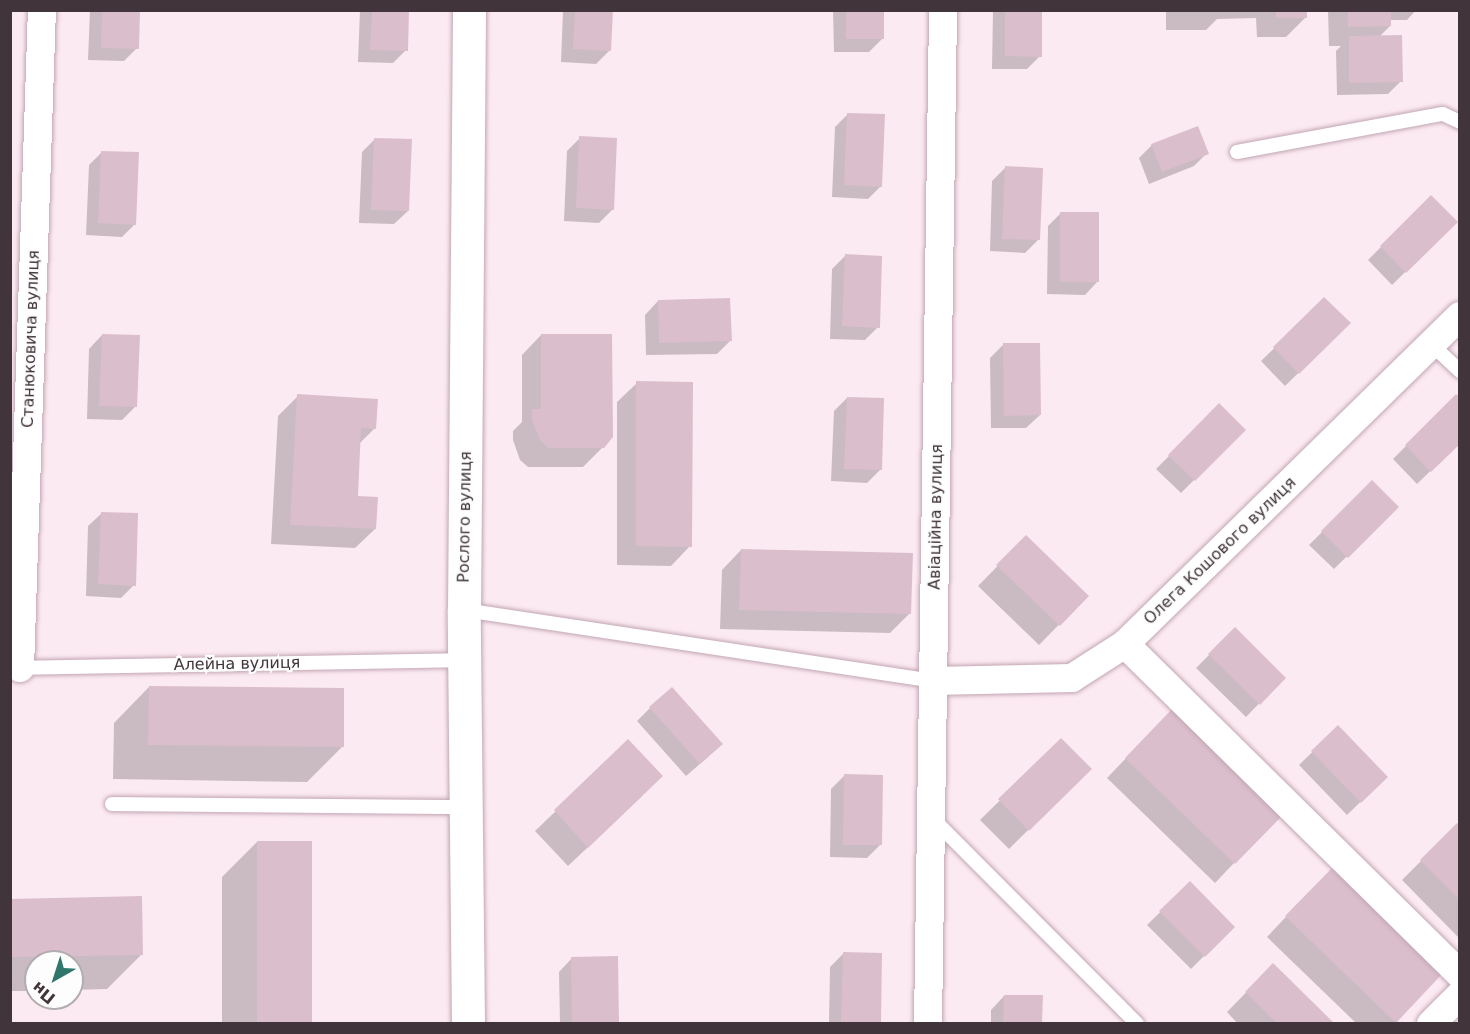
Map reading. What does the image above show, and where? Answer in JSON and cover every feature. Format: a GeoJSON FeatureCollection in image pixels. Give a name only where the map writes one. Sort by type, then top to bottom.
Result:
{"type":"FeatureCollection","features":[{"type":"Feature","properties":{"kind":"street","name":"Станюковича вулиця"},"geometry":{"type":"LineString","coordinates":[[15,668],[42,10]]}},
{"type":"Feature","properties":{"kind":"street","name":"Рослого вулиця"},"geometry":{"type":"LineString","coordinates":[[468,1023],[464,610],[469,10]]}},
{"type":"Feature","properties":{"kind":"street","name":"Авіаційна вулиця"},"geometry":{"type":"LineString","coordinates":[[928,1023],[943,10]]}},
{"type":"Feature","properties":{"kind":"street","name":"Олега Кошового вулиця"},"geometry":{"type":"LineString","coordinates":[[933,681],[1072,678],[1125,644],[1460,316]]}},
{"type":"Feature","properties":{"kind":"street"},"geometry":{"type":"LineString","coordinates":[[1125,644],[1460,975]]}},
{"type":"Feature","properties":{"kind":"street"},"geometry":{"type":"LineString","coordinates":[[1431,1023],[1460,995]]}},
{"type":"Feature","properties":{"kind":"lane"},"geometry":{"type":"LineString","coordinates":[[1237,152],[1443,114],[1460,122]]}},
{"type":"Feature","properties":{"kind":"lane"},"geometry":{"type":"LineString","coordinates":[[1431,344],[1460,371]]}},
{"type":"Feature","properties":{"kind":"lane"},"geometry":{"type":"LineString","coordinates":[[464,610],[933,681]]}},
{"type":"Feature","properties":{"kind":"lane","name":"Алейна вулиця"},"geometry":{"type":"LineString","coordinates":[[15,668],[464,660]]}},
{"type":"Feature","properties":{"kind":"lane"},"geometry":{"type":"LineString","coordinates":[[112,804],[466,807]]}},
{"type":"Feature","properties":{"kind":"lane"},"geometry":{"type":"LineString","coordinates":[[932,817],[1137,1023]]}},
{"type":"Feature","properties":{"kind":"building"},"geometry":{"type":"Polygon","coordinates":[[[102,10],[140,10],[139,49],[101,48],[102,10]]]}},
{"type":"Feature","properties":{"kind":"building"},"geometry":{"type":"Polygon","coordinates":[[[372,10],[409,10],[408,51],[370,50],[372,10]]]}},
{"type":"Feature","properties":{"kind":"building"},"geometry":{"type":"Polygon","coordinates":[[[575,10],[613,10],[611,51],[573,49],[575,10]]]}},
{"type":"Feature","properties":{"kind":"building"},"geometry":{"type":"Polygon","coordinates":[[[846,10],[884,10],[884,39],[846,39],[846,10]]]}},
{"type":"Feature","properties":{"kind":"building"},"geometry":{"type":"Polygon","coordinates":[[[1005,10],[1042,10],[1042,57],[1005,56],[1005,10]]]}},
{"type":"Feature","properties":{"kind":"building"},"geometry":{"type":"Polygon","coordinates":[[[1276,10],[1307,10],[1307,18],[1276,18],[1276,10]]]}},
{"type":"Feature","properties":{"kind":"building"},"geometry":{"type":"Polygon","coordinates":[[[1348,10],[1391,10],[1391,26],[1348,27],[1348,10]]]}},
{"type":"Feature","properties":{"kind":"building"},"geometry":{"type":"Polygon","coordinates":[[[1402,35],[1403,82],[1349,83],[1349,36],[1402,35]]]}},
{"type":"Feature","properties":{"kind":"building"},"geometry":{"type":"Polygon","coordinates":[[[847,113],[885,114],[882,187],[844,185],[847,113]]]}},
{"type":"Feature","properties":{"kind":"building"},"geometry":{"type":"Polygon","coordinates":[[[1198,126],[1209,154],[1162,172],[1151,144],[1198,126]]]}},
{"type":"Feature","properties":{"kind":"building"},"geometry":{"type":"Polygon","coordinates":[[[579,136],[617,138],[614,210],[576,208],[579,136]]]}},
{"type":"Feature","properties":{"kind":"building"},"geometry":{"type":"Polygon","coordinates":[[[374,138],[412,139],[409,211],[371,210],[374,138]]]}},
{"type":"Feature","properties":{"kind":"building"},"geometry":{"type":"Polygon","coordinates":[[[101,151],[139,152],[136,225],[98,223],[101,151]]]}},
{"type":"Feature","properties":{"kind":"building"},"geometry":{"type":"Polygon","coordinates":[[[1005,166],[1043,168],[1040,240],[1002,239],[1005,166]]]}},
{"type":"Feature","properties":{"kind":"building"},"geometry":{"type":"Polygon","coordinates":[[[1431,195],[1458,222],[1406,273],[1380,246],[1431,195]]]}},
{"type":"Feature","properties":{"kind":"building"},"geometry":{"type":"Polygon","coordinates":[[[1060,212],[1099,212],[1099,282],[1060,282],[1060,212]]]}},
{"type":"Feature","properties":{"kind":"building"},"geometry":{"type":"Polygon","coordinates":[[[845,254],[882,256],[880,328],[842,326],[845,254]]]}},
{"type":"Feature","properties":{"kind":"building"},"geometry":{"type":"Polygon","coordinates":[[[1324,297],[1351,323],[1299,374],[1273,347],[1324,297]]]}},
{"type":"Feature","properties":{"kind":"building"},"geometry":{"type":"Polygon","coordinates":[[[730,298],[732,341],[659,343],[658,300],[730,298]]]}},
{"type":"Feature","properties":{"kind":"building"},"geometry":{"type":"Polygon","coordinates":[[[102,334],[140,335],[137,407],[99,406],[102,334]]]}},
{"type":"Feature","properties":{"kind":"building"},"geometry":{"type":"Polygon","coordinates":[[[541,334],[612,334],[613,437],[604,448],[548,448],[540,440],[532,420],[532,409],[541,409],[541,334]]]}},
{"type":"Feature","properties":{"kind":"building"},"geometry":{"type":"Polygon","coordinates":[[[1003,343],[1040,343],[1041,415],[1004,416],[1003,343]]]}},
{"type":"Feature","properties":{"kind":"building"},"geometry":{"type":"Polygon","coordinates":[[[636,381],[693,382],[692,547],[636,546],[636,381]]]}},
{"type":"Feature","properties":{"kind":"building"},"geometry":{"type":"Polygon","coordinates":[[[297,394],[378,399],[376,429],[361,428],[358,496],[378,497],[376,529],[290,525],[297,394]]]}},
{"type":"Feature","properties":{"kind":"building"},"geometry":{"type":"Polygon","coordinates":[[[1456,394],[1460,397],[1460,444],[1431,472],[1405,445],[1456,394]]]}},
{"type":"Feature","properties":{"kind":"building"},"geometry":{"type":"Polygon","coordinates":[[[847,397],[884,398],[882,470],[844,469],[847,397]]]}},
{"type":"Feature","properties":{"kind":"building"},"geometry":{"type":"Polygon","coordinates":[[[1219,403],[1246,430],[1195,481],[1168,455],[1219,403]]]}},
{"type":"Feature","properties":{"kind":"building"},"geometry":{"type":"Polygon","coordinates":[[[1372,480],[1399,507],[1348,558],[1321,531],[1372,480]]]}},
{"type":"Feature","properties":{"kind":"building"},"geometry":{"type":"Polygon","coordinates":[[[101,512],[138,513],[136,586],[98,584],[101,512]]]}},
{"type":"Feature","properties":{"kind":"building"},"geometry":{"type":"Polygon","coordinates":[[[1026,535],[1089,596],[1060,626],[996,565],[1026,535]]]}},
{"type":"Feature","properties":{"kind":"building"},"geometry":{"type":"Polygon","coordinates":[[[741,549],[913,553],[911,614],[739,610],[741,549]]]}},
{"type":"Feature","properties":{"kind":"building"},"geometry":{"type":"Polygon","coordinates":[[[1235,627],[1286,678],[1260,705],[1208,654],[1235,627]]]}},
{"type":"Feature","properties":{"kind":"building"},"geometry":{"type":"Polygon","coordinates":[[[149,686],[344,688],[344,747],[148,745],[149,686]]]}},
{"type":"Feature","properties":{"kind":"building"},"geometry":{"type":"Polygon","coordinates":[[[672,687],[723,744],[700,764],[649,707],[672,687]]]}},
{"type":"Feature","properties":{"kind":"building"},"geometry":{"type":"Polygon","coordinates":[[[1172,709],[1283,815],[1235,864],[1125,758],[1172,709]]]}},
{"type":"Feature","properties":{"kind":"building"},"geometry":{"type":"Polygon","coordinates":[[[1338,725],[1388,777],[1361,803],[1311,751],[1338,725]]]}},
{"type":"Feature","properties":{"kind":"building"},"geometry":{"type":"Polygon","coordinates":[[[1061,738],[1092,769],[1029,831],[998,799],[1061,738]]]}},
{"type":"Feature","properties":{"kind":"building"},"geometry":{"type":"Polygon","coordinates":[[[628,739],[663,776],[588,848],[554,810],[628,739]]]}},
{"type":"Feature","properties":{"kind":"building"},"geometry":{"type":"Polygon","coordinates":[[[844,774],[883,775],[882,845],[843,845],[844,774]]]}},
{"type":"Feature","properties":{"kind":"building"},"geometry":{"type":"Polygon","coordinates":[[[1457,823],[1460,826],[1460,900],[1420,860],[1457,823]]]}},
{"type":"Feature","properties":{"kind":"building"},"geometry":{"type":"Polygon","coordinates":[[[257,841],[312,841],[312,1024],[257,1024],[257,841]]]}},
{"type":"Feature","properties":{"kind":"building"},"geometry":{"type":"Polygon","coordinates":[[[1333,867],[1443,973],[1396,1023],[1285,916],[1333,867]]]}},
{"type":"Feature","properties":{"kind":"building"},"geometry":{"type":"Polygon","coordinates":[[[1190,881],[1235,927],[1205,957],[1159,911],[1190,881]]]}},
{"type":"Feature","properties":{"kind":"building"},"geometry":{"type":"Polygon","coordinates":[[[142,896],[143,955],[84,956],[84,950],[24,950],[24,957],[10,957],[10,899],[142,896]]]}},
{"type":"Feature","properties":{"kind":"building"},"geometry":{"type":"Polygon","coordinates":[[[843,952],[882,953],[881,1023],[841,1022],[843,952]]]}},
{"type":"Feature","properties":{"kind":"building"},"geometry":{"type":"Polygon","coordinates":[[[618,956],[619,1024],[572,1024],[571,957],[618,956]]]}},
{"type":"Feature","properties":{"kind":"building"},"geometry":{"type":"Polygon","coordinates":[[[1273,963],[1335,1024],[1278,1024],[1245,992],[1273,963]]]}},
{"type":"Feature","properties":{"kind":"building"},"geometry":{"type":"Polygon","coordinates":[[[1004,995],[1043,995],[1042,1024],[1003,1024],[1004,995]]]}}]}
